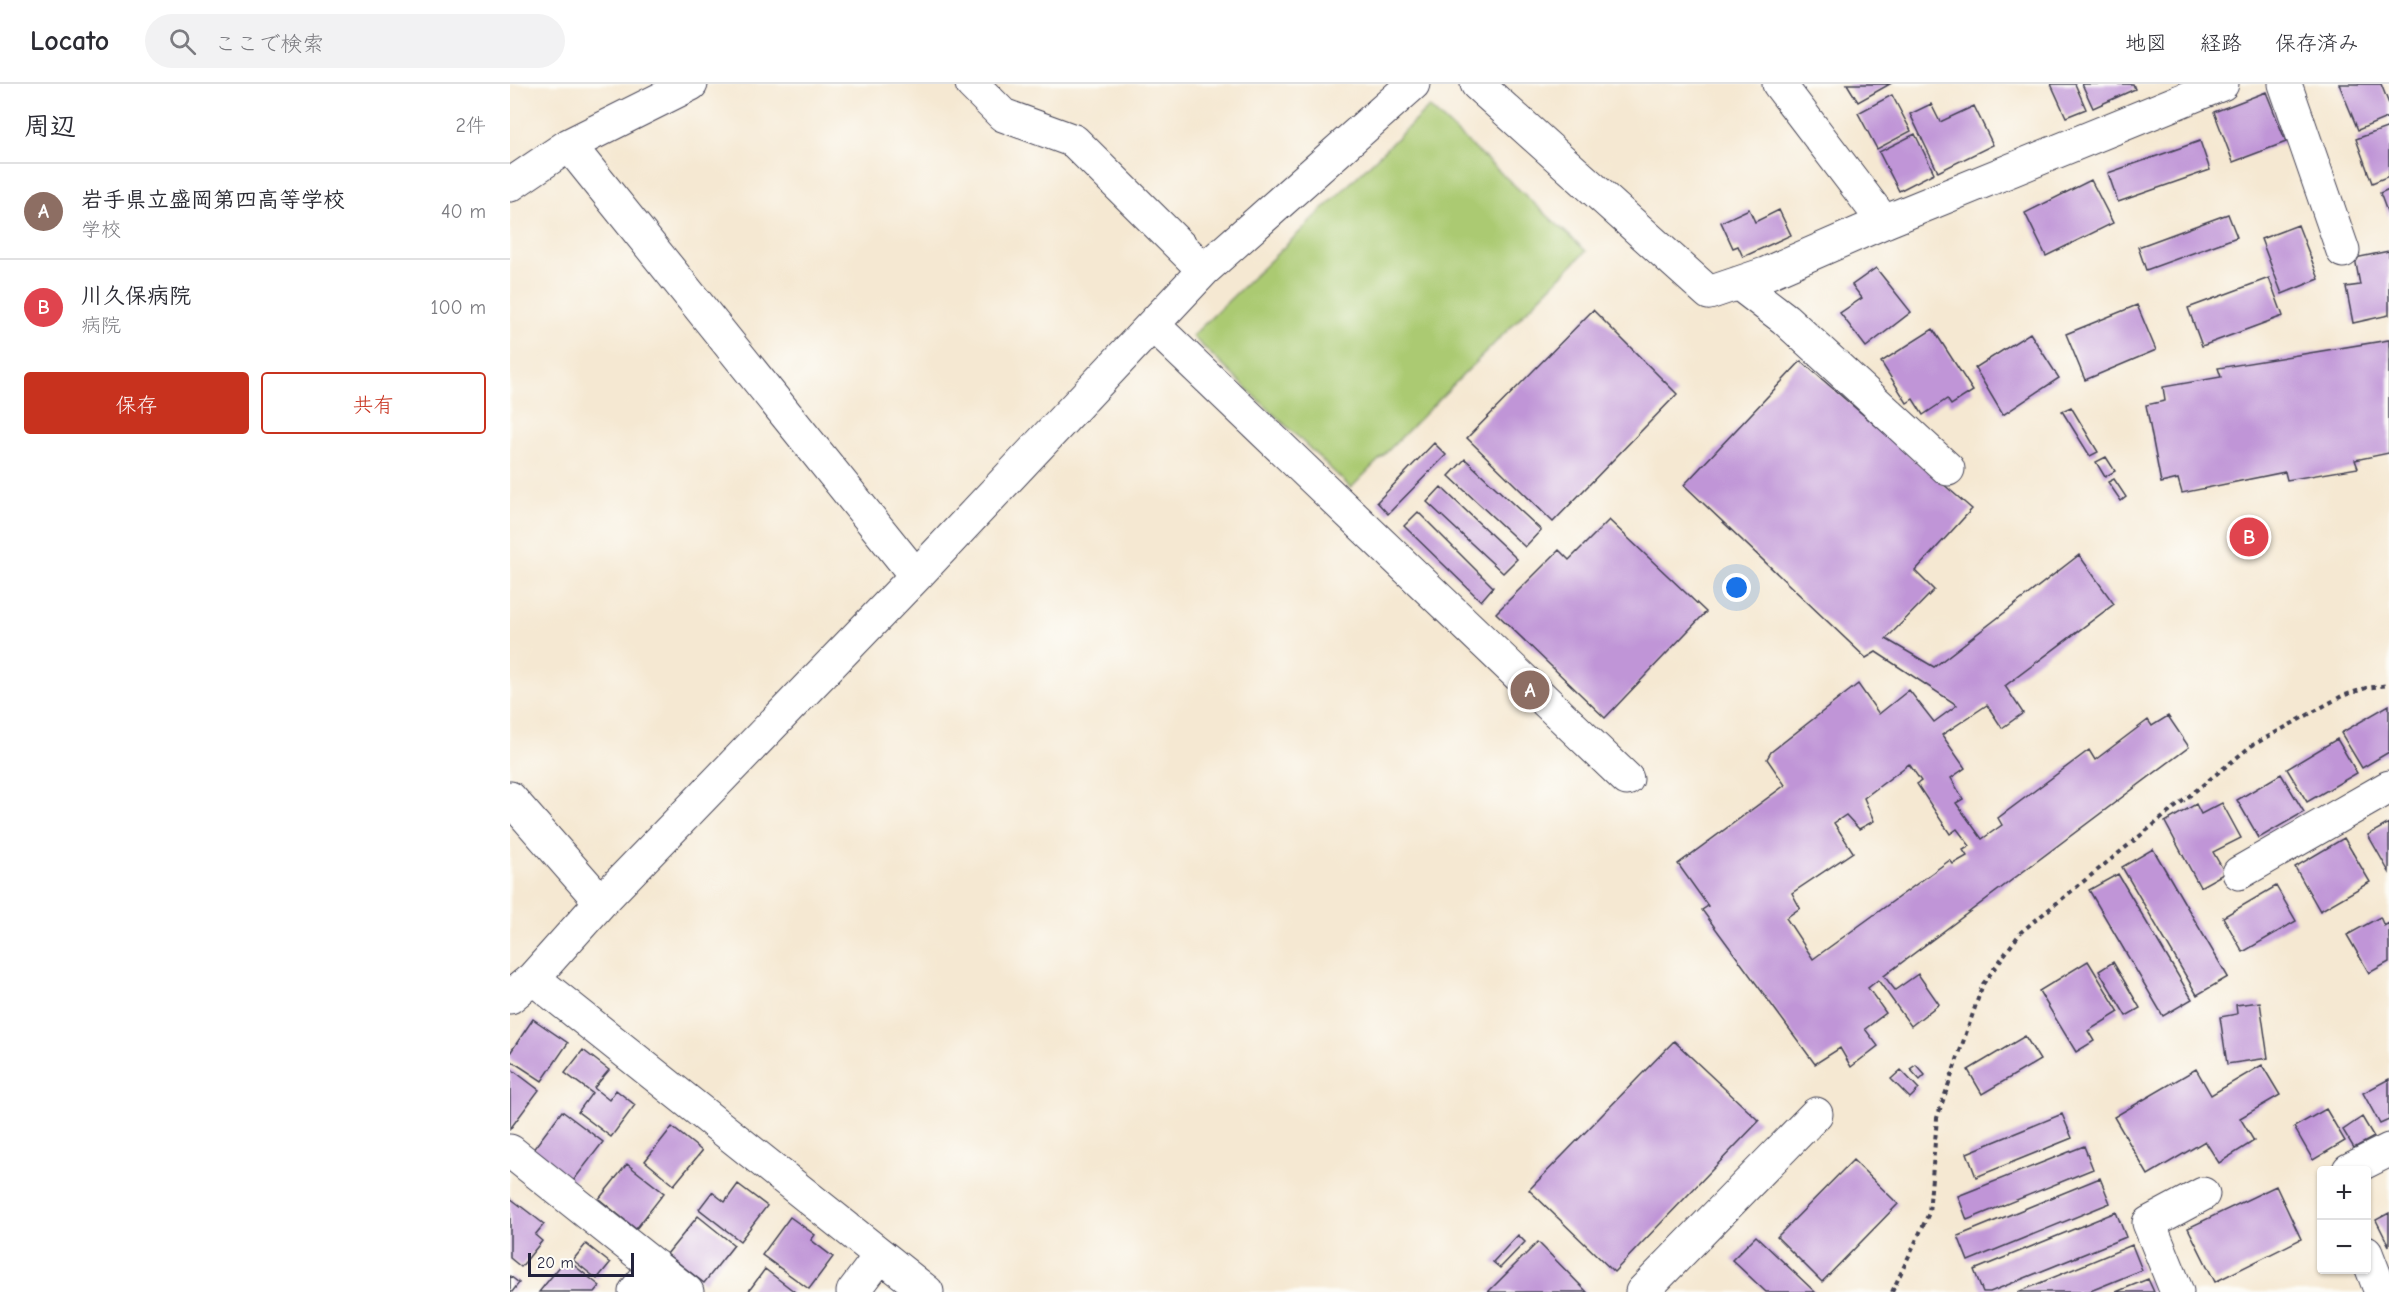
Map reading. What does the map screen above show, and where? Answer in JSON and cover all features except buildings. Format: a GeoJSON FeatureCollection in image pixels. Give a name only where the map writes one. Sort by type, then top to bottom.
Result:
{"type":"FeatureCollection","features":[{"type":"Feature","properties":{"kind":"street"},"geometry":{"type":"LineString","coordinates":[[510,185],[569,145],[690,84]]}},
{"type":"Feature","properties":{"kind":"street"},"geometry":{"type":"LineString","coordinates":[[972,84],[1003,115],[1074,141],[1204,270]]}},
{"type":"Feature","properties":{"kind":"street"},"geometry":{"type":"LineString","coordinates":[[927,1292],[521,987],[916,576],[1204,270],[1413,84]]}},
{"type":"Feature","properties":{"kind":"street"},"geometry":{"type":"LineString","coordinates":[[1477,84],[1709,293],[1765,274],[1884,222],[2222,84]]}},
{"type":"Feature","properties":{"kind":"street"},"geometry":{"type":"LineString","coordinates":[[1779,84],[1884,222]]}},
{"type":"Feature","properties":{"kind":"street"},"geometry":{"type":"LineString","coordinates":[[2285,84],[2343,251]]}},
{"type":"Feature","properties":{"kind":"street"},"geometry":{"type":"LineString","coordinates":[[569,145],[916,576]]}},
{"type":"Feature","properties":{"kind":"street"},"geometry":{"type":"LineString","coordinates":[[1738,283],[1785,319],[1948,469]]}},
{"type":"Feature","properties":{"kind":"street"},"geometry":{"type":"LineString","coordinates":[[1153,325],[1627,779]]}},
{"type":"Feature","properties":{"kind":"street"},"geometry":{"type":"LineString","coordinates":[[2239,873],[2389,788]]}},
{"type":"Feature","properties":{"kind":"street"},"geometry":{"type":"LineString","coordinates":[[510,798],[601,902]]}},
{"type":"Feature","properties":{"kind":"street"},"geometry":{"type":"LineString","coordinates":[[1642,1292],[1816,1114]]}},
{"type":"Feature","properties":{"kind":"street"},"geometry":{"type":"LineString","coordinates":[[2357,1166],[2389,1150]]}},
{"type":"Feature","properties":{"kind":"street"},"geometry":{"type":"LineString","coordinates":[[510,1151],[687,1292]]}},
{"type":"Feature","properties":{"kind":"street"},"geometry":{"type":"LineString","coordinates":[[2177,1292],[2150,1223],[2204,1194]]}},
{"type":"Feature","properties":{"kind":"street"},"geometry":{"type":"LineString","coordinates":[[853,1292],[880,1256]]}},
{"type":"Feature","properties":{"kind":"street"},"geometry":{"type":"LineString","coordinates":[[634,1292],[655,1266]]}},
{"type":"Feature","properties":{"kind":"street"},"geometry":{"type":"LineString","coordinates":[[2371,1269],[2376,1290]]}},
{"type":"Feature","properties":{"kind":"path"},"geometry":{"type":"LineString","coordinates":[[1892,1292],[1929,1213],[1937,1118],[1983,984],[2021,932],[2252,746],[2342,696],[2366,688],[2389,685]]}},
{"type":"Feature","properties":{"kind":"green space"},"geometry":{"type":"Polygon","coordinates":[[[1429,107],[1586,251],[1351,488],[1192,336],[1429,107]]]}},
{"type":"Feature","properties":{"kind":"place","name":"川久保病院"},"geometry":{"type":"Point","coordinates":[2249,537]}},
{"type":"Feature","properties":{"kind":"place","name":"岩手県立盛岡第四高等学校"},"geometry":{"type":"Point","coordinates":[1530,690]}}]}
